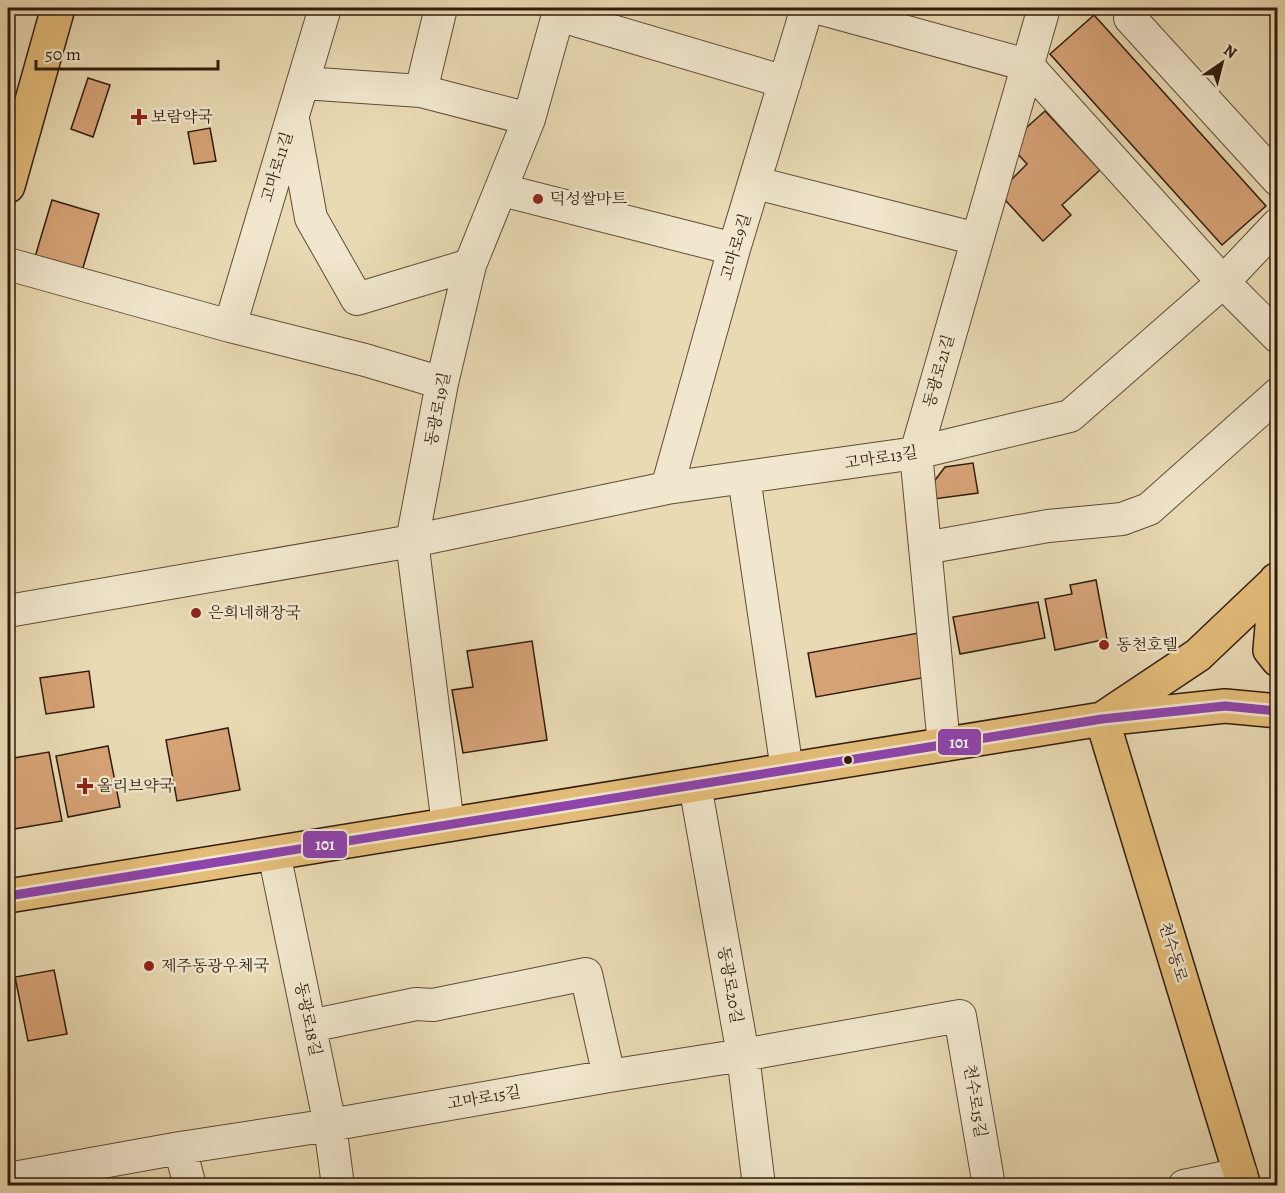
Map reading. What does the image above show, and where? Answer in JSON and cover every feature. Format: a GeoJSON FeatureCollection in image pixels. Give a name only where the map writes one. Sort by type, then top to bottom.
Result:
{"type":"FeatureCollection","features":[{"type":"Feature","properties":{"kind":"main road"},"geometry":{"type":"LineString","coordinates":[[8,186],[58,8]]}},
{"type":"Feature","properties":{"kind":"main road"},"geometry":{"type":"LineString","coordinates":[[1102,719],[1198,655],[1277,579]]}},
{"type":"Feature","properties":{"kind":"main road"},"geometry":{"type":"LineString","coordinates":[[1277,579],[1270,650],[1278,660]]}},
{"type":"Feature","properties":{"kind":"main road"},"geometry":{"type":"LineString","coordinates":[[8,896],[1102,719],[1225,706],[1278,711]]}},
{"type":"Feature","properties":{"kind":"main road","name":"천수동로"},"geometry":{"type":"LineString","coordinates":[[1102,719],[1242,1180]]}},
{"type":"Feature","properties":{"kind":"street","name":"고마로11길"},"geometry":{"type":"LineString","coordinates":[[230,327],[325,8]]}},
{"type":"Feature","properties":{"kind":"street"},"geometry":{"type":"LineString","coordinates":[[421,91],[441,8]]}},
{"type":"Feature","properties":{"kind":"street","name":"고마로9길"},"geometry":{"type":"LineString","coordinates":[[667,488],[807,8]]}},
{"type":"Feature","properties":{"kind":"street"},"geometry":{"type":"LineString","coordinates":[[819,8],[1027,65],[1223,282],[1278,337]]}},
{"type":"Feature","properties":{"kind":"street","name":"동광로21길"},"geometry":{"type":"LineString","coordinates":[[944,745],[916,453],[1044,8]]}},
{"type":"Feature","properties":{"kind":"street"},"geometry":{"type":"LineString","coordinates":[[559,11],[785,82]]}},
{"type":"Feature","properties":{"kind":"street","name":"동광로19길"},"geometry":{"type":"LineString","coordinates":[[448,825],[412,541],[442,383],[470,265],[529,119],[559,11]]}},
{"type":"Feature","properties":{"kind":"street"},"geometry":{"type":"LineString","coordinates":[[1130,18],[1278,180]]}},
{"type":"Feature","properties":{"kind":"street"},"geometry":{"type":"LineString","coordinates":[[303,83],[421,91],[529,119]]}},
{"type":"Feature","properties":{"kind":"street"},"geometry":{"type":"LineString","coordinates":[[292,117],[311,218],[357,299],[470,265]]}},
{"type":"Feature","properties":{"kind":"street"},"geometry":{"type":"LineString","coordinates":[[756,183],[977,238]]}},
{"type":"Feature","properties":{"kind":"street"},"geometry":{"type":"LineString","coordinates":[[501,190],[735,249]]}},
{"type":"Feature","properties":{"kind":"street","name":"고마로13길"},"geometry":{"type":"LineString","coordinates":[[8,611],[412,541],[667,488],[916,453],[1070,416],[1223,282],[1278,224]]}},
{"type":"Feature","properties":{"kind":"street"},"geometry":{"type":"LineString","coordinates":[[8,264],[230,327],[365,360],[442,383]]}},
{"type":"Feature","properties":{"kind":"street"},"geometry":{"type":"LineString","coordinates":[[925,548],[1048,526],[1122,519],[1149,509],[1278,394]]}},
{"type":"Feature","properties":{"kind":"street"},"geometry":{"type":"LineString","coordinates":[[744,477],[787,770]]}},
{"type":"Feature","properties":{"kind":"street","name":"동광로20길"},"geometry":{"type":"LineString","coordinates":[[695,785],[742,1055],[759,1185]]}},
{"type":"Feature","properties":{"kind":"street","name":"동광로18길"},"geometry":{"type":"LineString","coordinates":[[274,853],[330,1125],[338,1185]]}},
{"type":"Feature","properties":{"kind":"street"},"geometry":{"type":"LineString","coordinates":[[310,1026],[416,1004],[433,1005],[586,974],[609,1076]]}},
{"type":"Feature","properties":{"kind":"street","name":"고마로15길"},"geometry":{"type":"LineString","coordinates":[[8,1179],[960,1016]]}},
{"type":"Feature","properties":{"kind":"street","name":"천수로15길"},"geometry":{"type":"LineString","coordinates":[[960,1016],[989,1185]]}},
{"type":"Feature","properties":{"kind":"street"},"geometry":{"type":"LineString","coordinates":[[180,1148],[190,1185]]}},
{"type":"Feature","properties":{"kind":"street"},"geometry":{"type":"LineString","coordinates":[[1184,1185],[1242,1180]]}},
{"type":"Feature","properties":{"kind":"building"},"geometry":{"type":"Polygon","coordinates":[[[1094,15],[1266,206],[1222,245],[1050,54],[1094,15]]]}},
{"type":"Feature","properties":{"kind":"building"},"geometry":{"type":"Polygon","coordinates":[[[88,78],[110,85],[93,137],[71,129],[88,78]]]}},
{"type":"Feature","properties":{"kind":"building"},"geometry":{"type":"Polygon","coordinates":[[[1045,111],[1100,170],[1062,205],[1071,215],[1043,241],[1006,201],[1003,188],[1027,164],[1015,151],[1017,136],[1045,111]]]}},
{"type":"Feature","properties":{"kind":"building"},"geometry":{"type":"Polygon","coordinates":[[[210,128],[216,161],[194,164],[188,132],[210,128]]]}},
{"type":"Feature","properties":{"kind":"building"},"geometry":{"type":"Polygon","coordinates":[[[52,200],[99,214],[82,271],[35,257],[52,200]]]}},
{"type":"Feature","properties":{"kind":"building"},"geometry":{"type":"Polygon","coordinates":[[[973,463],[978,493],[934,499],[932,484],[945,467],[973,463]]]}},
{"type":"Feature","properties":{"kind":"building"},"geometry":{"type":"Polygon","coordinates":[[[1096,580],[1107,639],[1055,650],[1045,599],[1072,594],[1070,585],[1096,580]]]}},
{"type":"Feature","properties":{"kind":"building"},"geometry":{"type":"Polygon","coordinates":[[[1038,602],[1045,638],[960,654],[953,617],[1038,602]]]}},
{"type":"Feature","properties":{"kind":"building"},"geometry":{"type":"Polygon","coordinates":[[[924,632],[933,676],[816,697],[808,653],[924,632]]]}},
{"type":"Feature","properties":{"kind":"building"},"geometry":{"type":"Polygon","coordinates":[[[532,641],[547,740],[463,753],[452,690],[473,687],[467,651],[532,641]]]}},
{"type":"Feature","properties":{"kind":"building"},"geometry":{"type":"Polygon","coordinates":[[[89,671],[94,707],[46,714],[40,678],[89,671]]]}},
{"type":"Feature","properties":{"kind":"building"},"geometry":{"type":"Polygon","coordinates":[[[228,728],[240,790],[177,801],[166,740],[228,728]]]}},
{"type":"Feature","properties":{"kind":"building"},"geometry":{"type":"Polygon","coordinates":[[[108,746],[120,807],[68,817],[56,756],[108,746]]]}},
{"type":"Feature","properties":{"kind":"building"},"geometry":{"type":"Polygon","coordinates":[[[49,752],[62,821],[8,830],[8,759],[49,752]]]}},
{"type":"Feature","properties":{"kind":"building"},"geometry":{"type":"Polygon","coordinates":[[[54,970],[67,1034],[28,1041],[15,977],[54,970]]]}},
{"type":"Feature","properties":{"kind":"transit line","name":"101"},"geometry":{"type":"LineString","coordinates":[[8,896],[1102,719],[1225,706],[1278,711]]}},
{"type":"Feature","properties":{"kind":"place","name":"보람약국"},"geometry":{"type":"Point","coordinates":[139,117]}},
{"type":"Feature","properties":{"kind":"place","name":"덕성쌀마트"},"geometry":{"type":"Point","coordinates":[538,199]}},
{"type":"Feature","properties":{"kind":"place","name":"은희네해장국"},"geometry":{"type":"Point","coordinates":[196,613]}},
{"type":"Feature","properties":{"kind":"place","name":"동천호텔"},"geometry":{"type":"Point","coordinates":[1104,645]}},
{"type":"Feature","properties":{"kind":"place","name":"올리브약국"},"geometry":{"type":"Point","coordinates":[85,786]}},
{"type":"Feature","properties":{"kind":"place","name":"제주동광우체국"},"geometry":{"type":"Point","coordinates":[149,966]}}]}
